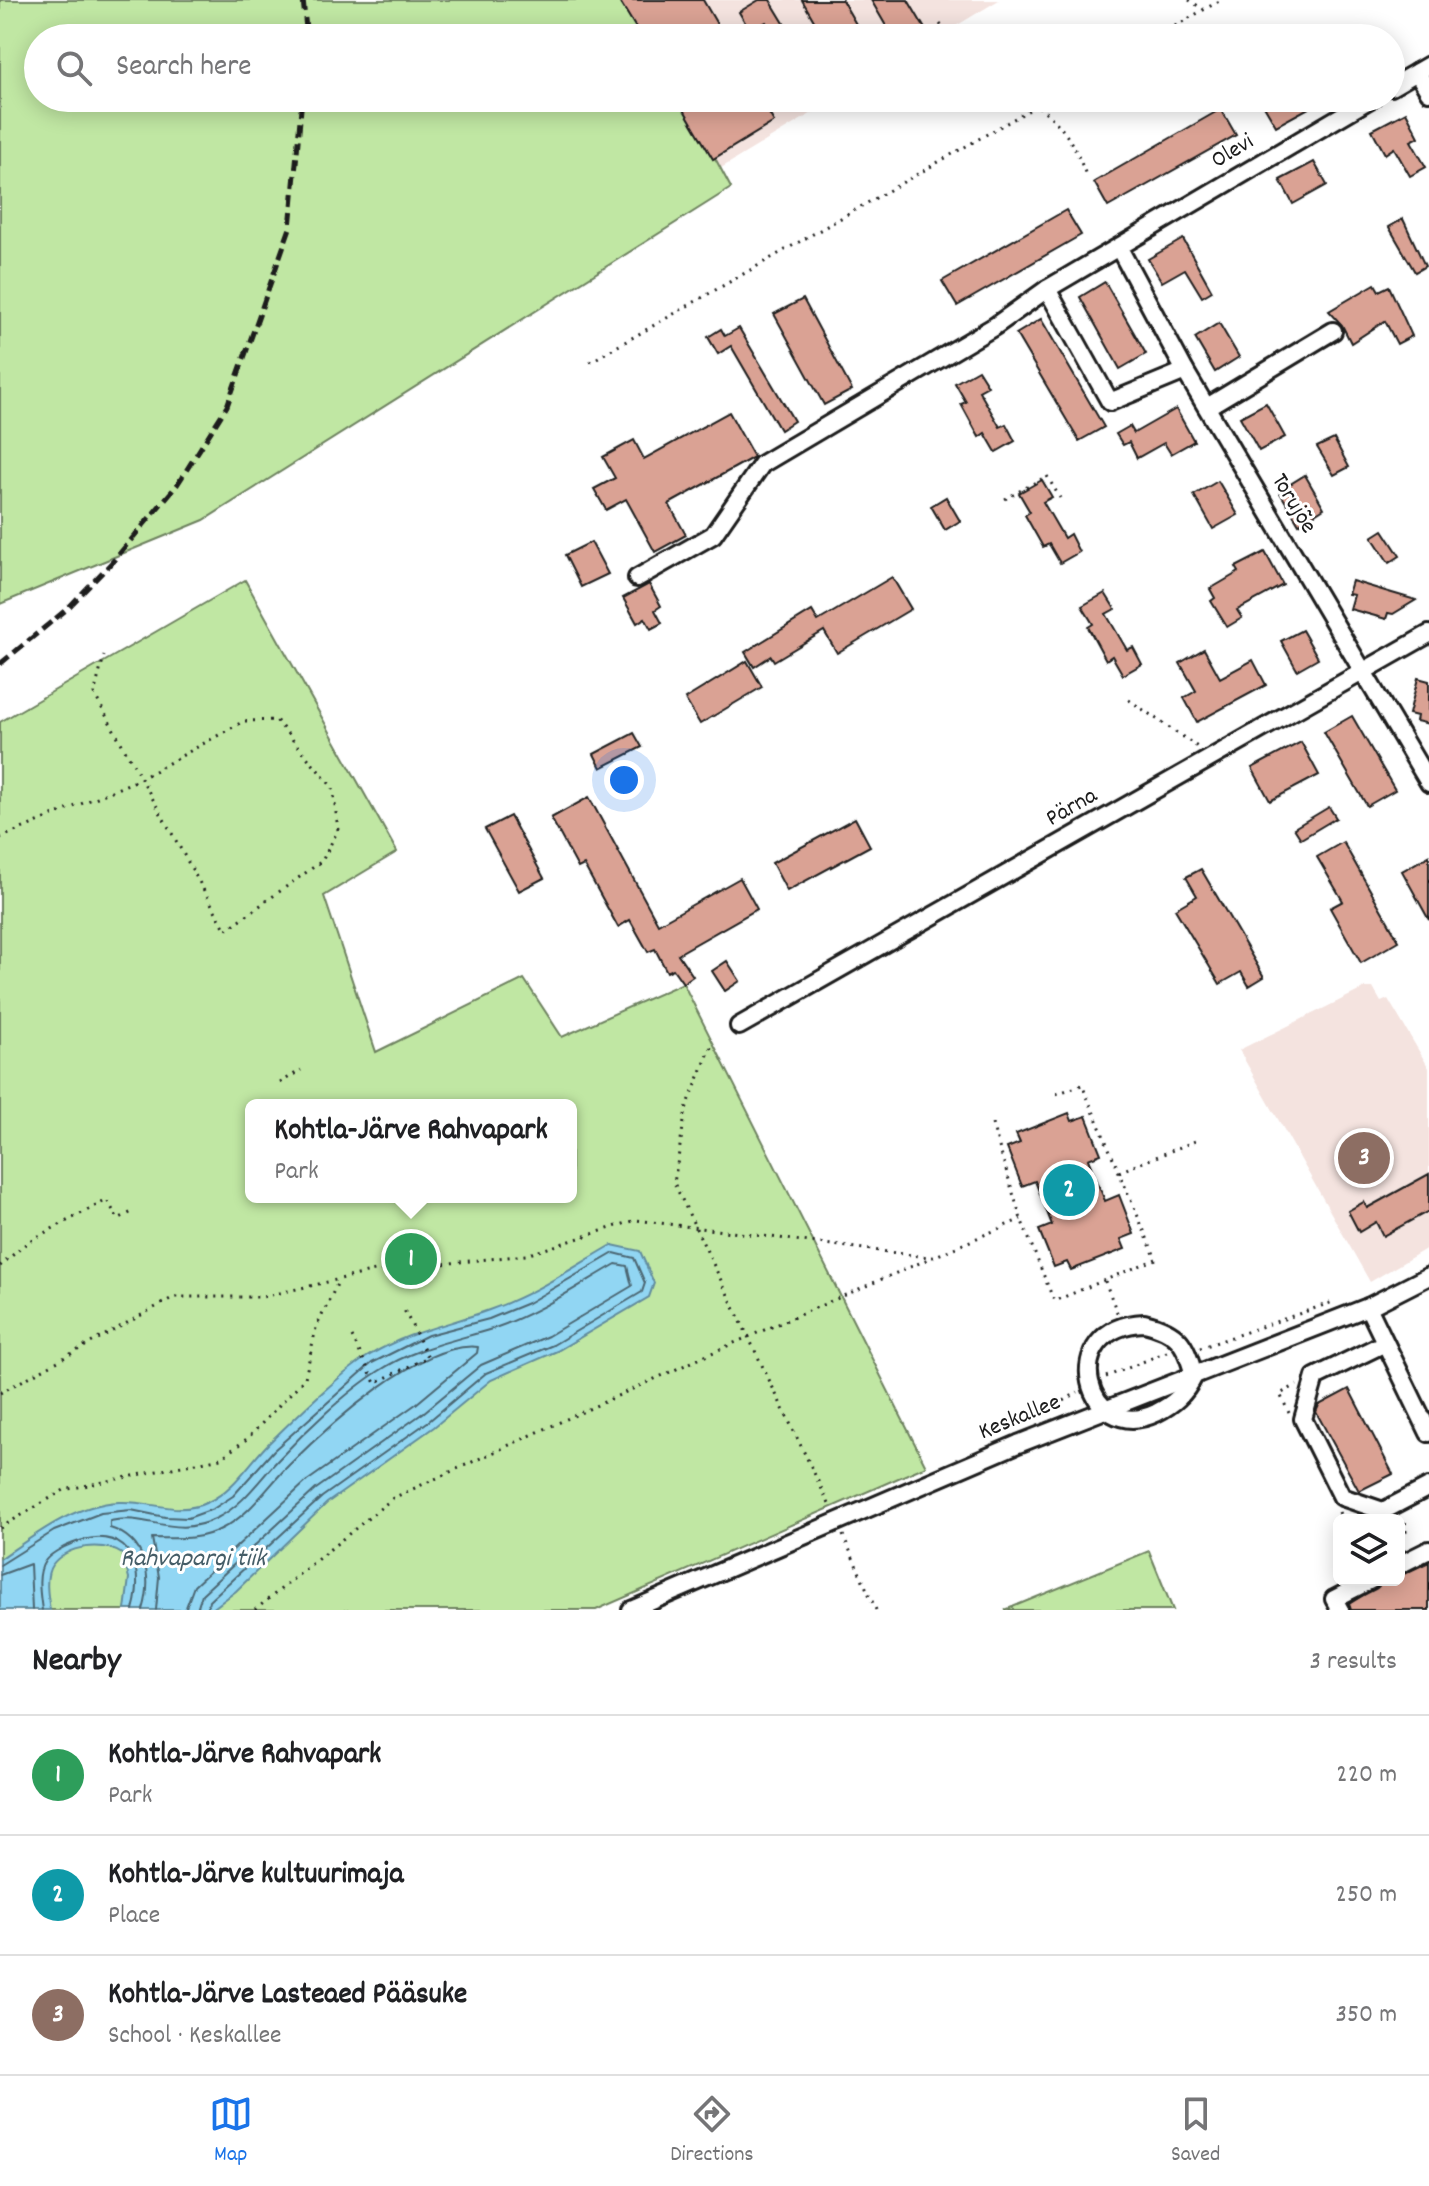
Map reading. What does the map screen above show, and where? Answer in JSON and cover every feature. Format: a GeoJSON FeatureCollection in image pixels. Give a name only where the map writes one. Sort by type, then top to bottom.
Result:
{"type":"FeatureCollection","features":[{"type":"Feature","properties":{"kind":"street"},"geometry":{"type":"LineString","coordinates":[[1405,79],[1423,68],[1429,92]]}},
{"type":"Feature","properties":{"kind":"street","name":"Olevi"},"geometry":{"type":"LineString","coordinates":[[637,578],[713,535],[762,464],[995,326],[1047,289],[1348,112]]}},
{"type":"Feature","properties":{"kind":"street","name":"Torujõe"},"geometry":{"type":"LineString","coordinates":[[1119,248],[1185,371],[1429,783]]}},
{"type":"Feature","properties":{"kind":"street"},"geometry":{"type":"LineString","coordinates":[[1047,289],[1110,402],[1185,371]]}},
{"type":"Feature","properties":{"kind":"street"},"geometry":{"type":"LineString","coordinates":[[1207,407],[1333,331]]}},
{"type":"Feature","properties":{"kind":"street","name":"Pärna"},"geometry":{"type":"LineString","coordinates":[[739,1026],[1429,634]]}},
{"type":"Feature","properties":{"kind":"street","name":"Keskallee"},"geometry":{"type":"LineString","coordinates":[[631,1610],[837,1519],[1368,1307],[1429,1276]]}},
{"type":"Feature","properties":{"kind":"street"},"geometry":{"type":"LineString","coordinates":[[1368,1307],[1429,1433]]}},
{"type":"Feature","properties":{"kind":"street"},"geometry":{"type":"LineString","coordinates":[[1105,1410],[1088,1386],[1087,1369],[1100,1341],[1122,1326],[1144,1323],[1161,1327],[1188,1349],[1194,1376]]}},
{"type":"Feature","properties":{"kind":"street"},"geometry":{"type":"LineString","coordinates":[[1385,1343],[1315,1377],[1303,1419],[1342,1497],[1383,1511],[1429,1487]]}},
{"type":"Feature","properties":{"kind":"street"},"geometry":{"type":"LineString","coordinates":[[1405,1562],[1429,1550]]}},
{"type":"Feature","properties":{"kind":"street"},"geometry":{"type":"LineString","coordinates":[[1340,1610],[1334,1599],[1359,1586]]}},
{"type":"Feature","properties":{"kind":"path"},"geometry":{"type":"LineString","coordinates":[[1189,0],[1204,9]]}},
{"type":"Feature","properties":{"kind":"path"},"geometry":{"type":"LineString","coordinates":[[1178,24],[1221,0]]}},
{"type":"Feature","properties":{"kind":"path"},"geometry":{"type":"LineString","coordinates":[[590,362],[1026,112]]}},
{"type":"Feature","properties":{"kind":"path"},"geometry":{"type":"LineString","coordinates":[[1050,112],[1075,145],[1087,178]]}},
{"type":"Feature","properties":{"kind":"path"},"geometry":{"type":"LineString","coordinates":[[1005,499],[1047,476],[1060,498]]}},
{"type":"Feature","properties":{"kind":"path"},"geometry":{"type":"LineString","coordinates":[[0,838],[140,779],[244,721],[276,720],[333,788],[338,830],[322,861],[226,930],[140,779],[94,694],[104,656]]}},
{"type":"Feature","properties":{"kind":"path"},"geometry":{"type":"LineString","coordinates":[[1129,700],[1199,748]]}},
{"type":"Feature","properties":{"kind":"path"},"geometry":{"type":"LineString","coordinates":[[711,1047],[686,1109],[674,1183],[837,1519],[876,1610]]}},
{"type":"Feature","properties":{"kind":"path"},"geometry":{"type":"LineString","coordinates":[[280,1083],[301,1070]]}},
{"type":"Feature","properties":{"kind":"path"},"geometry":{"type":"LineString","coordinates":[[992,1124],[1021,1219],[1054,1301],[1156,1259],[1082,1085],[1056,1094]]}},
{"type":"Feature","properties":{"kind":"path"},"geometry":{"type":"LineString","coordinates":[[1119,1172],[1195,1141]]}},
{"type":"Feature","properties":{"kind":"path"},"geometry":{"type":"LineString","coordinates":[[0,1266],[29,1241],[107,1200],[118,1219],[134,1211]]}},
{"type":"Feature","properties":{"kind":"path"},"geometry":{"type":"LineString","coordinates":[[255,1610],[393,1498],[747,1337],[1021,1219]]}},
{"type":"Feature","properties":{"kind":"path"},"geometry":{"type":"LineString","coordinates":[[0,1393],[174,1297],[262,1297],[375,1271],[526,1255],[636,1220],[695,1225],[928,1257]]}},
{"type":"Feature","properties":{"kind":"path"},"geometry":{"type":"LineString","coordinates":[[0,1528],[64,1490],[221,1458],[248,1438],[305,1378],[316,1328],[339,1279]]}},
{"type":"Feature","properties":{"kind":"path"},"geometry":{"type":"LineString","coordinates":[[1105,1280],[1122,1326]]}},
{"type":"Feature","properties":{"kind":"path"},"geometry":{"type":"LineString","coordinates":[[1030,1423],[1088,1386],[1170,1350],[1188,1349],[1255,1331],[1336,1301]]}},
{"type":"Feature","properties":{"kind":"path"},"geometry":{"type":"LineString","coordinates":[[352,1337],[375,1383],[428,1357],[404,1310]]}},
{"type":"Feature","properties":{"kind":"shaded area"},"geometry":{"type":"Polygon","coordinates":[[[630,0],[999,0],[959,24],[643,24],[630,0]]]}},
{"type":"Feature","properties":{"kind":"shaded area"},"geometry":{"type":"Polygon","coordinates":[[[691,112],[814,112],[721,168],[691,112]]]}},
{"type":"Feature","properties":{"kind":"shaded area"},"geometry":{"type":"Polygon","coordinates":[[[1365,988],[1373,988],[1381,1002],[1388,999],[1429,1068],[1429,1247],[1370,1282],[1239,1050],[1365,988]]]}},
{"type":"Feature","properties":{"kind":"green space"},"geometry":{"type":"Polygon","coordinates":[[[0,0],[630,0],[643,24],[24,24],[24,112],[690,112],[731,188],[204,520],[0,604],[0,0]]]}},
{"type":"Feature","properties":{"kind":"green space"},"geometry":{"type":"Polygon","coordinates":[[[245,580],[397,852],[324,896],[376,1052],[524,979],[562,1037],[683,983],[926,1466],[596,1610],[0,1610],[0,722],[245,580]]]}},
{"type":"Feature","properties":{"kind":"green space"},"geometry":{"type":"Polygon","coordinates":[[[1149,1551],[1173,1610],[1005,1610],[1149,1551]]]}},
{"type":"Feature","properties":{"kind":"water","name":"Rahvapargi tiik"},"geometry":{"type":"Polygon","coordinates":[[[612,1245],[640,1251],[654,1283],[649,1297],[557,1351],[491,1380],[434,1427],[327,1503],[236,1591],[211,1610],[125,1610],[129,1578],[122,1554],[95,1546],[76,1549],[52,1565],[47,1581],[50,1610],[0,1610],[0,1559],[41,1531],[86,1508],[102,1504],[131,1502],[186,1508],[208,1502],[233,1483],[318,1396],[370,1355],[415,1334],[521,1297],[612,1245]]]}},
{"type":"Feature","properties":{"kind":"building"},"geometry":{"type":"Polygon","coordinates":[[[619,0],[703,0],[717,24],[634,24],[619,0]]]}},
{"type":"Feature","properties":{"kind":"building"},"geometry":{"type":"Polygon","coordinates":[[[759,0],[770,0],[785,24],[746,24],[739,12],[759,0]]]}},
{"type":"Feature","properties":{"kind":"building"},"geometry":{"type":"Polygon","coordinates":[[[802,0],[842,0],[856,24],[816,24],[802,0]]]}},
{"type":"Feature","properties":{"kind":"building"},"geometry":{"type":"Polygon","coordinates":[[[871,0],[908,0],[922,24],[885,24],[871,0]]]}},
{"type":"Feature","properties":{"kind":"building"},"geometry":{"type":"Polygon","coordinates":[[[685,112],[768,112],[774,122],[713,159],[685,112]]]}},
{"type":"Feature","properties":{"kind":"building"},"geometry":{"type":"Polygon","coordinates":[[[1216,112],[1223,112],[1236,135],[1108,207],[1094,182],[1216,112]]]}},
{"type":"Feature","properties":{"kind":"building"},"geometry":{"type":"Polygon","coordinates":[[[1268,112],[1302,112],[1276,126],[1268,112]]]}},
{"type":"Feature","properties":{"kind":"building"},"geometry":{"type":"Polygon","coordinates":[[[1406,112],[1419,137],[1411,141],[1426,167],[1410,176],[1394,148],[1385,154],[1372,130],[1406,112]]]}},
{"type":"Feature","properties":{"kind":"building"},"geometry":{"type":"Polygon","coordinates":[[[1314,162],[1327,185],[1293,204],[1280,180],[1314,162]]]}},
{"type":"Feature","properties":{"kind":"building"},"geometry":{"type":"Polygon","coordinates":[[[1066,210],[1081,235],[957,306],[942,281],[1066,210]]]}},
{"type":"Feature","properties":{"kind":"building"},"geometry":{"type":"Polygon","coordinates":[[[1403,219],[1425,266],[1415,272],[1389,227],[1403,219]]]}},
{"type":"Feature","properties":{"kind":"building"},"geometry":{"type":"Polygon","coordinates":[[[1183,239],[1212,291],[1202,297],[1185,269],[1162,282],[1148,259],[1183,239]]]}},
{"type":"Feature","properties":{"kind":"building"},"geometry":{"type":"Polygon","coordinates":[[[1105,282],[1146,354],[1120,369],[1080,297],[1105,282]]]}},
{"type":"Feature","properties":{"kind":"building"},"geometry":{"type":"Polygon","coordinates":[[[1375,284],[1379,291],[1389,286],[1412,336],[1397,344],[1385,321],[1351,343],[1342,325],[1329,311],[1375,284]]]}},
{"type":"Feature","properties":{"kind":"building"},"geometry":{"type":"Polygon","coordinates":[[[803,299],[852,390],[824,405],[774,314],[803,299]]]}},
{"type":"Feature","properties":{"kind":"building"},"geometry":{"type":"Polygon","coordinates":[[[1041,319],[1104,427],[1079,441],[1016,334],[1041,319]]]}},
{"type":"Feature","properties":{"kind":"building"},"geometry":{"type":"Polygon","coordinates":[[[1219,323],[1239,357],[1215,372],[1195,338],[1219,323]]]}},
{"type":"Feature","properties":{"kind":"building"},"geometry":{"type":"Polygon","coordinates":[[[739,328],[794,421],[780,430],[731,346],[718,354],[708,337],[721,329],[725,336],[739,328]]]}},
{"type":"Feature","properties":{"kind":"building"},"geometry":{"type":"Polygon","coordinates":[[[978,370],[988,386],[979,391],[1000,427],[1006,424],[1015,441],[996,452],[985,433],[979,437],[961,404],[966,402],[955,383],[978,370]]]}},
{"type":"Feature","properties":{"kind":"building"},"geometry":{"type":"Polygon","coordinates":[[[1266,403],[1285,437],[1259,451],[1240,417],[1266,403]]]}},
{"type":"Feature","properties":{"kind":"building"},"geometry":{"type":"Polygon","coordinates":[[[1176,409],[1194,441],[1171,454],[1164,443],[1137,458],[1129,442],[1123,445],[1116,434],[1130,426],[1134,433],[1176,409]]]}},
{"type":"Feature","properties":{"kind":"building"},"geometry":{"type":"Polygon","coordinates":[[[729,412],[754,457],[669,504],[686,535],[655,552],[626,499],[606,510],[594,489],[615,478],[603,457],[634,440],[644,459],[729,412]]]}},
{"type":"Feature","properties":{"kind":"building"},"geometry":{"type":"Polygon","coordinates":[[[1334,439],[1349,467],[1334,475],[1317,447],[1334,439]]]}},
{"type":"Feature","properties":{"kind":"building"},"geometry":{"type":"Polygon","coordinates":[[[1305,475],[1324,508],[1299,524],[1279,491],[1305,475]]]}},
{"type":"Feature","properties":{"kind":"building"},"geometry":{"type":"Polygon","coordinates":[[[1042,480],[1052,497],[1043,502],[1064,538],[1070,534],[1079,552],[1060,563],[1049,544],[1043,547],[1025,515],[1030,512],[1019,493],[1042,480]]]}},
{"type":"Feature","properties":{"kind":"building"},"geometry":{"type":"Polygon","coordinates":[[[1218,481],[1238,515],[1213,529],[1194,495],[1218,481]]]}},
{"type":"Feature","properties":{"kind":"building"},"geometry":{"type":"Polygon","coordinates":[[[946,497],[960,521],[945,530],[931,506],[946,497]]]}},
{"type":"Feature","properties":{"kind":"building"},"geometry":{"type":"Polygon","coordinates":[[[1383,530],[1400,556],[1389,563],[1372,537],[1383,530]]]}},
{"type":"Feature","properties":{"kind":"building"},"geometry":{"type":"Polygon","coordinates":[[[591,542],[608,574],[581,587],[565,555],[591,542]]]}},
{"type":"Feature","properties":{"kind":"building"},"geometry":{"type":"Polygon","coordinates":[[[1265,552],[1283,585],[1237,610],[1242,618],[1227,627],[1211,601],[1215,598],[1210,589],[1239,572],[1236,567],[1265,552]]]}},
{"type":"Feature","properties":{"kind":"building"},"geometry":{"type":"Polygon","coordinates":[[[892,577],[911,609],[837,653],[824,631],[774,661],[771,656],[754,667],[745,652],[812,611],[818,621],[892,577]]]}},
{"type":"Feature","properties":{"kind":"building"},"geometry":{"type":"Polygon","coordinates":[[[1352,581],[1416,600],[1393,614],[1388,613],[1386,619],[1350,609],[1354,595],[1348,594],[1352,581]]]}},
{"type":"Feature","properties":{"kind":"building"},"geometry":{"type":"Polygon","coordinates":[[[649,584],[661,606],[655,610],[662,623],[651,629],[645,618],[637,623],[623,598],[649,584]]]}},
{"type":"Feature","properties":{"kind":"building"},"geometry":{"type":"Polygon","coordinates":[[[1105,593],[1115,609],[1106,614],[1127,650],[1133,647],[1142,664],[1123,675],[1112,656],[1106,660],[1088,627],[1093,624],[1082,606],[1105,593]]]}},
{"type":"Feature","properties":{"kind":"building"},"geometry":{"type":"Polygon","coordinates":[[[1302,630],[1318,658],[1297,670],[1281,641],[1302,630]]]}},
{"type":"Feature","properties":{"kind":"building"},"geometry":{"type":"Polygon","coordinates":[[[1204,649],[1220,678],[1253,660],[1266,685],[1197,722],[1184,698],[1196,691],[1180,663],[1204,649]]]}},
{"type":"Feature","properties":{"kind":"building"},"geometry":{"type":"Polygon","coordinates":[[[747,661],[762,687],[700,724],[685,699],[747,661]]]}},
{"type":"Feature","properties":{"kind":"building"},"geometry":{"type":"Polygon","coordinates":[[[1418,678],[1429,681],[1429,724],[1416,721],[1417,716],[1409,714],[1418,678]]]}},
{"type":"Feature","properties":{"kind":"building"},"geometry":{"type":"Polygon","coordinates":[[[1352,716],[1395,790],[1367,806],[1324,732],[1352,716]]]}},
{"type":"Feature","properties":{"kind":"building"},"geometry":{"type":"Polygon","coordinates":[[[634,733],[642,747],[601,768],[594,754],[634,733]]]}},
{"type":"Feature","properties":{"kind":"building"},"geometry":{"type":"Polygon","coordinates":[[[1301,742],[1319,775],[1270,801],[1252,768],[1301,742]]]}},
{"type":"Feature","properties":{"kind":"building"},"geometry":{"type":"Polygon","coordinates":[[[589,797],[658,924],[740,878],[757,909],[678,954],[693,976],[683,983],[673,969],[667,972],[655,949],[648,952],[630,920],[618,927],[584,865],[578,868],[551,818],[589,797]]]}},
{"type":"Feature","properties":{"kind":"building"},"geometry":{"type":"Polygon","coordinates":[[[1329,807],[1336,818],[1301,839],[1294,828],[1329,807]]]}},
{"type":"Feature","properties":{"kind":"building"},"geometry":{"type":"Polygon","coordinates":[[[510,816],[544,878],[519,891],[485,829],[510,816]]]}},
{"type":"Feature","properties":{"kind":"building"},"geometry":{"type":"Polygon","coordinates":[[[855,818],[870,846],[787,891],[772,863],[855,818]]]}},
{"type":"Feature","properties":{"kind":"building"},"geometry":{"type":"Polygon","coordinates":[[[1343,842],[1399,941],[1361,963],[1330,908],[1343,901],[1317,857],[1343,842]]]}},
{"type":"Feature","properties":{"kind":"building"},"geometry":{"type":"Polygon","coordinates":[[[1429,856],[1429,920],[1402,871],[1429,856]]]}},
{"type":"Feature","properties":{"kind":"building"},"geometry":{"type":"Polygon","coordinates":[[[1201,869],[1264,977],[1249,986],[1241,972],[1220,984],[1175,909],[1197,896],[1186,877],[1201,869]]]}},
{"type":"Feature","properties":{"kind":"building"},"geometry":{"type":"Polygon","coordinates":[[[727,961],[740,981],[725,991],[712,971],[727,961]]]}},
{"type":"Feature","properties":{"kind":"building"},"geometry":{"type":"Polygon","coordinates":[[[1069,1113],[1072,1121],[1086,1116],[1101,1154],[1088,1159],[1105,1201],[1119,1195],[1134,1234],[1121,1239],[1125,1249],[1071,1270],[1067,1262],[1054,1267],[1039,1230],[1052,1225],[1035,1181],[1022,1186],[1007,1148],[1020,1143],[1016,1134],[1069,1113]]]}},
{"type":"Feature","properties":{"kind":"building"},"geometry":{"type":"Polygon","coordinates":[[[1429,1174],[1429,1211],[1383,1236],[1376,1222],[1359,1232],[1348,1211],[1364,1202],[1367,1208],[1429,1174]]]}},
{"type":"Feature","properties":{"kind":"building"},"geometry":{"type":"Polygon","coordinates":[[[1349,1389],[1393,1474],[1359,1491],[1316,1412],[1319,1405],[1349,1389]]]}},
{"type":"Feature","properties":{"kind":"building"},"geometry":{"type":"Polygon","coordinates":[[[1429,1562],[1429,1610],[1351,1610],[1349,1604],[1378,1586],[1405,1586],[1405,1573],[1429,1562]]]}},
{"type":"Feature","properties":{"kind":"railway"},"geometry":{"type":"LineString","coordinates":[[303,0],[306,24]]}},
{"type":"Feature","properties":{"kind":"railway"},"geometry":{"type":"LineString","coordinates":[[0,664],[67,609],[115,559],[177,485],[227,406],[290,228],[301,112]]}},
{"type":"Feature","properties":{"kind":"place","name":"Kohtla-Järve Lasteaed Pääsuke"},"geometry":{"type":"Point","coordinates":[1364,1158]}},
{"type":"Feature","properties":{"kind":"place","name":"Kohtla-Järve kultuurimaja"},"geometry":{"type":"Point","coordinates":[1069,1190]}},
{"type":"Feature","properties":{"kind":"place","name":"Kohtla-Järve Rahvapark"},"geometry":{"type":"Point","coordinates":[411,1259]}}]}
